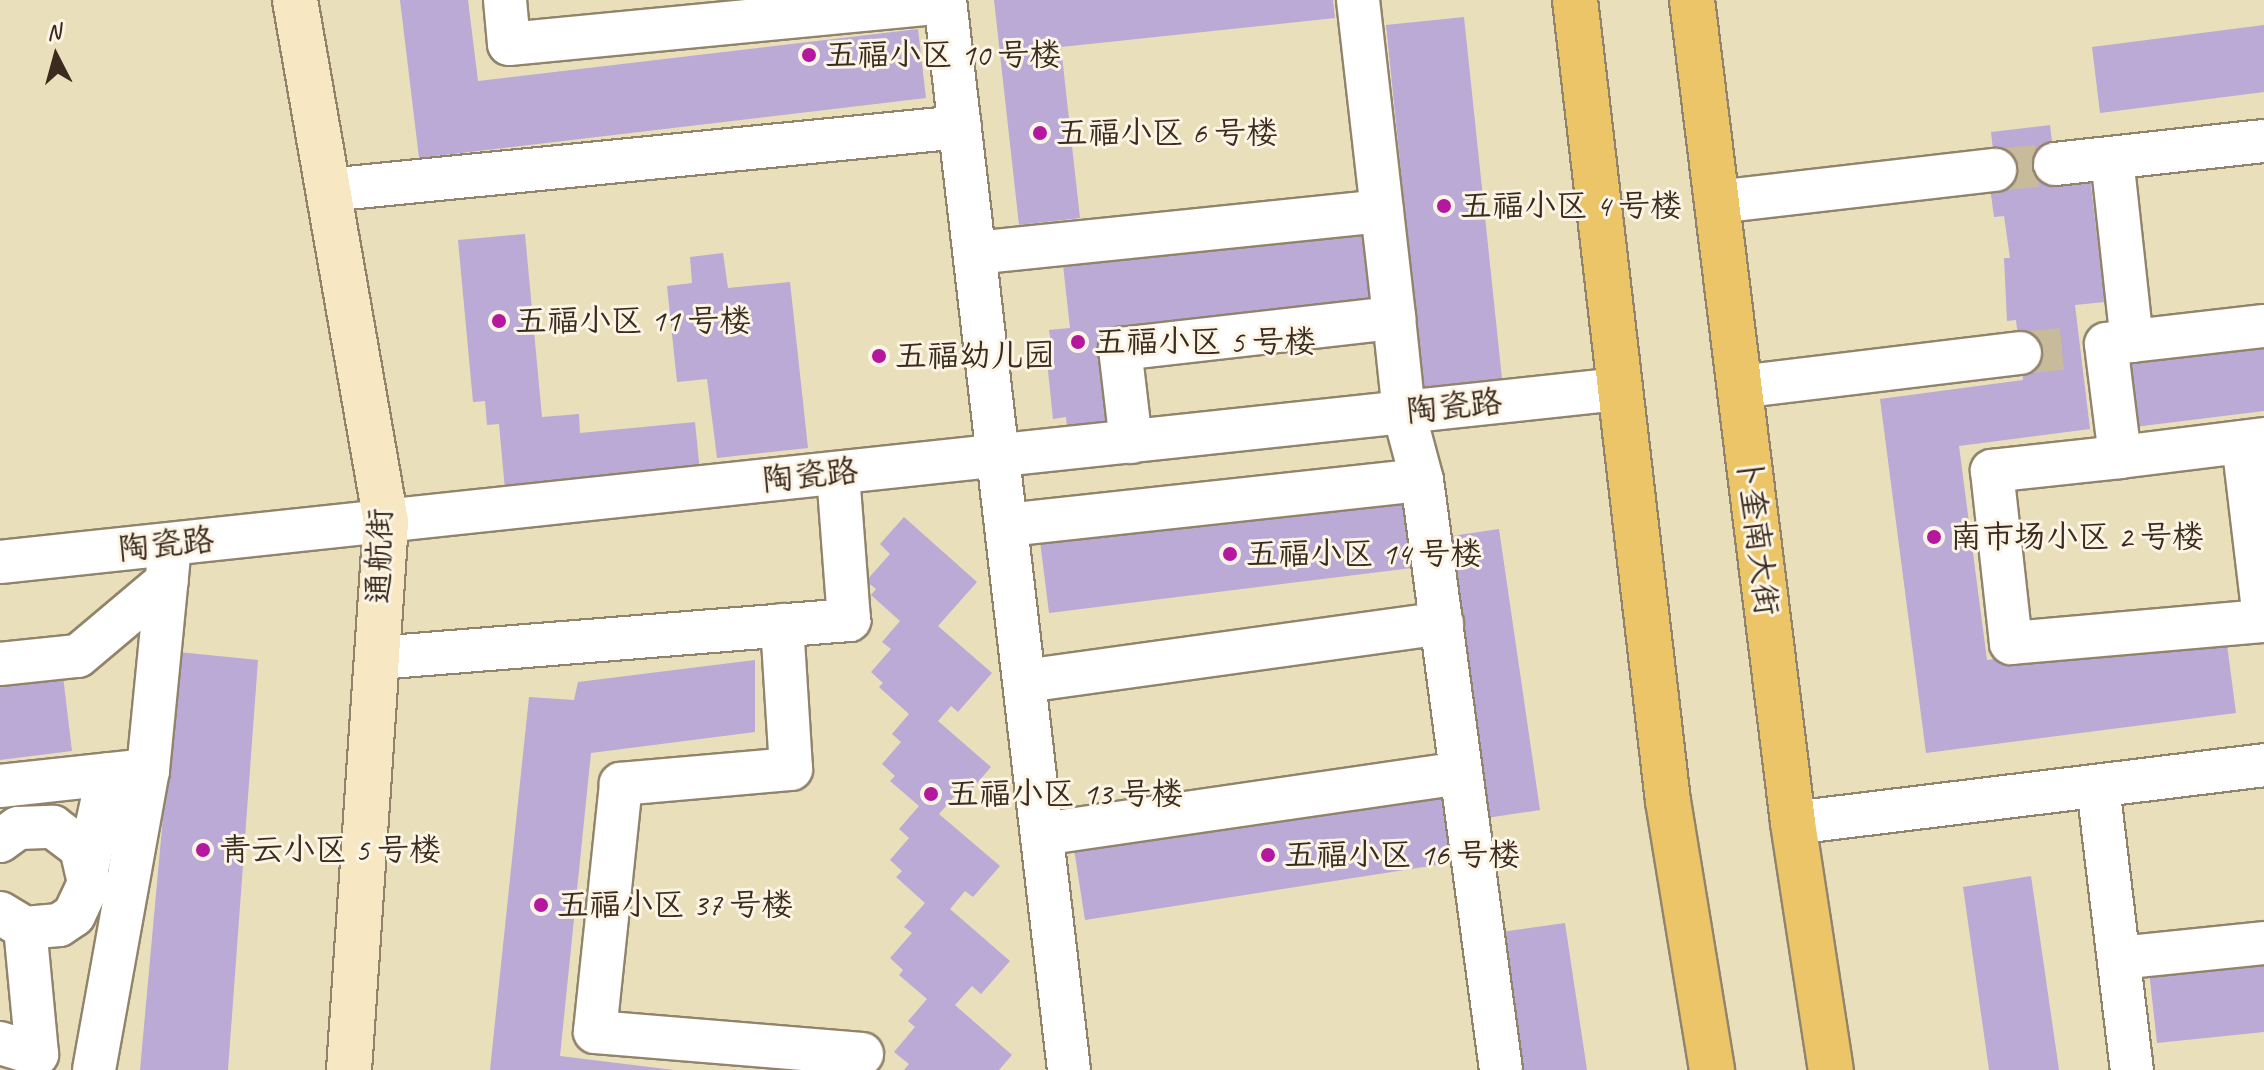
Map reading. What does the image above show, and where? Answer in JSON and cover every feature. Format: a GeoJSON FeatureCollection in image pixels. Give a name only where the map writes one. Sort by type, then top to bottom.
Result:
{"type":"FeatureCollection","features":[{"type":"Feature","properties":{"kind":"main road","name":"通航街"},"geometry":{"type":"LineString","coordinates":[[295,0],[386,522],[349,1070]]}},
{"type":"Feature","properties":{"kind":"main road"},"geometry":{"type":"LineString","coordinates":[[1575,0],[1668,801],[1712,1070]]}},
{"type":"Feature","properties":{"kind":"main road","name":"卜奎南大街"},"geometry":{"type":"LineString","coordinates":[[1692,0],[1793,823],[1831,1070]]}},
{"type":"Feature","properties":{"kind":"street"},"geometry":{"type":"LineString","coordinates":[[505,0],[509,44],[945,1],[1069,1070]]}},
{"type":"Feature","properties":{"kind":"street"},"geometry":{"type":"LineString","coordinates":[[1358,0],[1404,413],[1422,480],[1501,1070]]}},
{"type":"Feature","properties":{"kind":"street"},"geometry":{"type":"LineString","coordinates":[[328,190],[960,127]]}},
{"type":"Feature","properties":{"kind":"street"},"geometry":{"type":"LineString","coordinates":[[2055,164],[2264,141]]}},
{"type":"Feature","properties":{"kind":"street"},"geometry":{"type":"LineString","coordinates":[[2112,158],[2106,344],[2120,457]]}},
{"type":"Feature","properties":{"kind":"street"},"geometry":{"type":"LineString","coordinates":[[1717,202],[1995,170]]}},
{"type":"Feature","properties":{"kind":"street"},"geometry":{"type":"LineString","coordinates":[[975,253],[1382,211]]}},
{"type":"Feature","properties":{"kind":"street"},"geometry":{"type":"LineString","coordinates":[[1131,442],[1120,349],[1394,318]]}},
{"type":"Feature","properties":{"kind":"street"},"geometry":{"type":"LineString","coordinates":[[2106,344],[2264,326]]}},
{"type":"Feature","properties":{"kind":"street"},"geometry":{"type":"LineString","coordinates":[[1739,387],[2020,353]]}},
{"type":"Feature","properties":{"kind":"street","name":"陶瓷路"},"geometry":{"type":"LineString","coordinates":[[0,562],[168,563],[386,522],[1620,389]]}},
{"type":"Feature","properties":{"kind":"street"},"geometry":{"type":"LineString","coordinates":[[2254,440],[2264,619],[2011,643],[1992,471],[2120,457],[2254,440]]}},
{"type":"Feature","properties":{"kind":"street"},"geometry":{"type":"LineString","coordinates":[[377,658],[849,620],[838,473]]}},
{"type":"Feature","properties":{"kind":"street"},"geometry":{"type":"LineString","coordinates":[[1007,525],[1422,480]]}},
{"type":"Feature","properties":{"kind":"street"},"geometry":{"type":"LineString","coordinates":[[0,664],[78,656],[168,563]]}},
{"type":"Feature","properties":{"kind":"street"},"geometry":{"type":"LineString","coordinates":[[94,1070],[128,772],[168,563]]}},
{"type":"Feature","properties":{"kind":"street"},"geometry":{"type":"LineString","coordinates":[[1025,681],[1442,623]]}},
{"type":"Feature","properties":{"kind":"street"},"geometry":{"type":"LineString","coordinates":[[782,625],[791,769],[621,784],[595,1032],[862,1054]]}},
{"type":"Feature","properties":{"kind":"street"},"geometry":{"type":"LineString","coordinates":[[1793,823],[2264,765]]}},
{"type":"Feature","properties":{"kind":"street"},"geometry":{"type":"LineString","coordinates":[[0,786],[128,772]]}},
{"type":"Feature","properties":{"kind":"street"},"geometry":{"type":"LineString","coordinates":[[88,865],[128,772]]}},
{"type":"Feature","properties":{"kind":"street"},"geometry":{"type":"LineString","coordinates":[[1042,834],[1461,773]]}},
{"type":"Feature","properties":{"kind":"street"},"geometry":{"type":"LineString","coordinates":[[2098,786],[2132,1070]]}},
{"type":"Feature","properties":{"kind":"street"},"geometry":{"type":"LineString","coordinates":[[0,841],[18,828],[53,827],[81,848],[88,865],[89,883],[74,915],[59,925],[12,921],[37,1054],[0,1043]]}},
{"type":"Feature","properties":{"kind":"street"},"geometry":{"type":"LineString","coordinates":[[2119,958],[2264,943]]}},
{"type":"Feature","properties":{"kind":"building","name":"五福小区 10 号楼"},"geometry":{"type":"Polygon","coordinates":[[[400,0],[468,0],[478,81],[918,29],[926,98],[419,158],[400,0]]]}},
{"type":"Feature","properties":{"kind":"building","name":"五福小区 6 号楼"},"geometry":{"type":"Polygon","coordinates":[[[994,0],[1333,0],[1335,18],[1061,47],[1080,218],[1019,225],[994,0]]]}},
{"type":"Feature","properties":{"kind":"building","name":"五福小区 4 号楼"},"geometry":{"type":"Polygon","coordinates":[[[1464,17],[1503,388],[1424,396],[1386,25],[1464,17]]]}},
{"type":"Feature","properties":{"kind":"building"},"geometry":{"type":"Polygon","coordinates":[[[2264,25],[2264,92],[2100,113],[2092,47],[2264,25]]]}},
{"type":"Feature","properties":{"kind":"building","name":"南市场小区 2 号楼"},"geometry":{"type":"Polygon","coordinates":[[[2050,125],[2057,183],[2090,178],[2105,302],[2075,305],[2090,429],[1959,446],[1987,660],[2225,629],[2236,713],[1926,753],[1880,399],[2023,380],[2016,320],[2007,321],[2004,258],[2010,258],[2004,216],[1994,217],[1990,187],[1997,186],[1991,132],[2050,125]]]}},
{"type":"Feature","properties":{"kind":"building","name":"五福小区 5 号楼"},"geometry":{"type":"Polygon","coordinates":[[[1371,232],[1379,304],[1105,334],[1116,432],[1068,437],[1066,417],[1053,419],[1046,351],[1052,350],[1049,330],[1070,328],[1063,265],[1371,232]]]}},
{"type":"Feature","properties":{"kind":"building","name":"五福小区 11 号楼"},"geometry":{"type":"Polygon","coordinates":[[[525,234],[542,417],[579,414],[580,433],[695,422],[700,472],[505,490],[499,424],[487,425],[485,401],[473,402],[458,240],[525,234]]]}},
{"type":"Feature","properties":{"kind":"building"},"geometry":{"type":"Polygon","coordinates":[[[723,253],[728,288],[790,282],[808,448],[717,458],[707,379],[677,382],[667,286],[692,283],[690,257],[723,253]]]}},
{"type":"Feature","properties":{"kind":"building"},"geometry":{"type":"Polygon","coordinates":[[[2264,347],[2264,411],[2126,428],[2119,365],[2264,347]]]}},
{"type":"Feature","properties":{"kind":"building","name":"五福小区 14 号楼"},"geometry":{"type":"Polygon","coordinates":[[[1411,495],[1420,567],[1049,613],[1040,541],[1411,495]]]}},
{"type":"Feature","properties":{"kind":"building","name":"五福小区 13 号楼"},"geometry":{"type":"Polygon","coordinates":[[[904,517],[977,582],[938,626],[992,673],[958,712],[951,706],[938,721],[991,767],[965,797],[959,791],[939,814],[1000,866],[973,897],[965,891],[950,909],[1010,961],[981,994],[972,986],[955,1005],[1012,1055],[999,1070],[904,1070],[909,1064],[894,1052],[915,1027],[908,1021],[927,999],[899,975],[903,970],[890,958],[912,933],[904,927],[925,903],[896,877],[902,871],[890,860],[909,838],[899,829],[919,806],[890,781],[895,776],[882,764],[901,742],[892,734],[909,714],[879,687],[883,683],[871,672],[891,649],[882,642],[900,621],[871,595],[876,589],[866,581],[890,554],[880,544],[904,517]]]}},
{"type":"Feature","properties":{"kind":"building"},"geometry":{"type":"Polygon","coordinates":[[[1499,529],[1540,810],[1480,819],[1438,538],[1499,529]]]}},
{"type":"Feature","properties":{"kind":"building","name":"青云小区 5 号楼"},"geometry":{"type":"Polygon","coordinates":[[[178,652],[258,660],[228,1070],[140,1070],[178,652]]]}},
{"type":"Feature","properties":{"kind":"building","name":"五福小区 37 号楼"},"geometry":{"type":"Polygon","coordinates":[[[755,660],[755,732],[591,753],[560,1056],[674,1070],[490,1070],[529,697],[574,700],[578,682],[755,660]]]}},
{"type":"Feature","properties":{"kind":"building"},"geometry":{"type":"Polygon","coordinates":[[[62,668],[72,751],[0,760],[0,675],[62,668]]]}},
{"type":"Feature","properties":{"kind":"building","name":"五福小区 16 号楼"},"geometry":{"type":"Polygon","coordinates":[[[1450,791],[1462,861],[1085,920],[1074,849],[1450,791]]]}},
{"type":"Feature","properties":{"kind":"building"},"geometry":{"type":"Polygon","coordinates":[[[2031,876],[2059,1070],[1989,1070],[1963,887],[2031,876]]]}},
{"type":"Feature","properties":{"kind":"building"},"geometry":{"type":"Polygon","coordinates":[[[1565,923],[1587,1070],[1522,1070],[1501,932],[1565,923]]]}},
{"type":"Feature","properties":{"kind":"building"},"geometry":{"type":"Polygon","coordinates":[[[2264,959],[2264,1032],[2157,1043],[2149,971],[2264,959]]]}},
{"type":"Feature","properties":{"kind":"tunnel"},"geometry":{"type":"LineString","coordinates":[[1995,170],[2055,164]]}},
{"type":"Feature","properties":{"kind":"tunnel"},"geometry":{"type":"LineString","coordinates":[[2020,353],[2080,347]]}},
{"type":"Feature","properties":{"kind":"place","name":"五福小区 10 号楼"},"geometry":{"type":"Point","coordinates":[809,55]}},
{"type":"Feature","properties":{"kind":"place","name":"五福小区 6 号楼"},"geometry":{"type":"Point","coordinates":[1040,133]}},
{"type":"Feature","properties":{"kind":"place","name":"五福小区 4 号楼"},"geometry":{"type":"Point","coordinates":[1444,206]}},
{"type":"Feature","properties":{"kind":"place","name":"五福小区 11 号楼"},"geometry":{"type":"Point","coordinates":[499,321]}},
{"type":"Feature","properties":{"kind":"place","name":"五福小区 5 号楼"},"geometry":{"type":"Point","coordinates":[1078,342]}},
{"type":"Feature","properties":{"kind":"place","name":"五福幼儿园"},"geometry":{"type":"Point","coordinates":[879,356]}},
{"type":"Feature","properties":{"kind":"place","name":"南市场小区 2 号楼"},"geometry":{"type":"Point","coordinates":[1934,537]}},
{"type":"Feature","properties":{"kind":"place","name":"五福小区 14 号楼"},"geometry":{"type":"Point","coordinates":[1230,554]}},
{"type":"Feature","properties":{"kind":"place","name":"五福小区 13 号楼"},"geometry":{"type":"Point","coordinates":[931,794]}},
{"type":"Feature","properties":{"kind":"place","name":"青云小区 5 号楼"},"geometry":{"type":"Point","coordinates":[203,850]}},
{"type":"Feature","properties":{"kind":"place","name":"五福小区 16 号楼"},"geometry":{"type":"Point","coordinates":[1268,855]}},
{"type":"Feature","properties":{"kind":"place","name":"五福小区 37 号楼"},"geometry":{"type":"Point","coordinates":[541,905]}}]}
